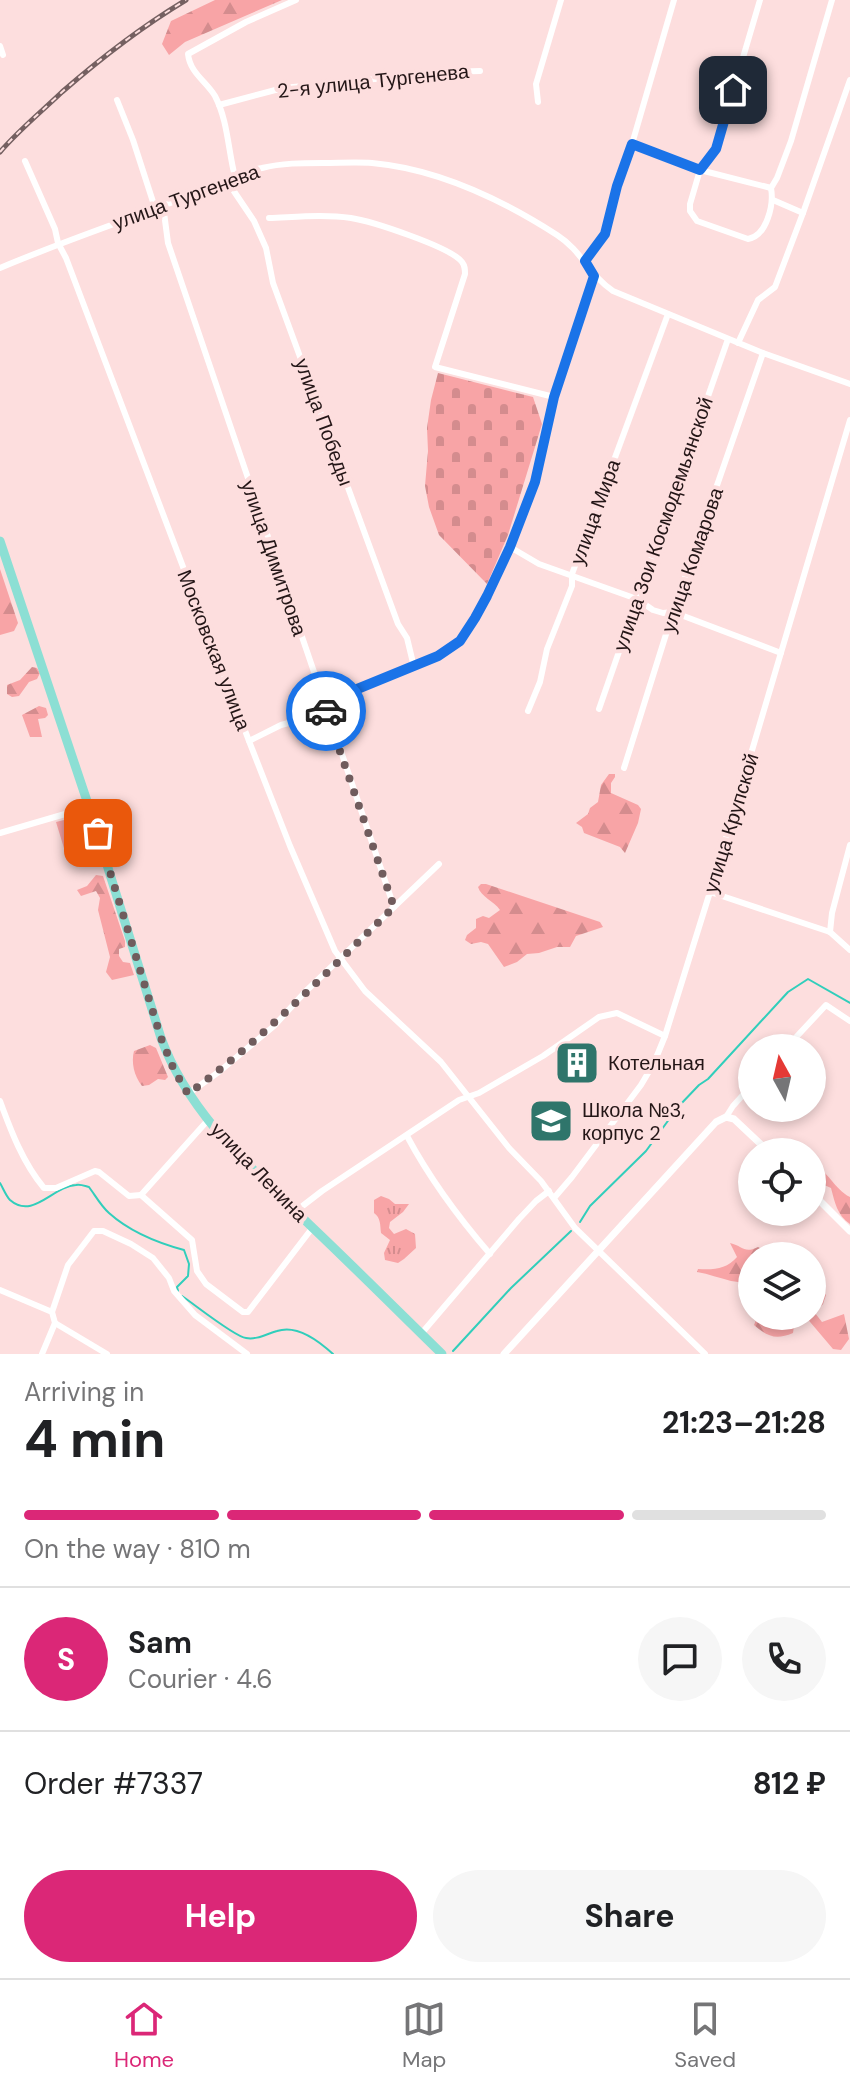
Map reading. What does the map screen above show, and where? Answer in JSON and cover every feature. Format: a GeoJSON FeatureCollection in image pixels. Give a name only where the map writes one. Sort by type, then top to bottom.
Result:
{"type":"FeatureCollection","features":[{"type":"Feature","properties":{"kind":"main road","name":"улица Ленина"},"geometry":{"type":"LineString","coordinates":[[0,541],[174,1070],[208,1120],[246,1163],[442,1354]]}},
{"type":"Feature","properties":{"kind":"street"},"geometry":{"type":"LineString","coordinates":[[235,177],[219,105],[214,94],[194,72],[188,54],[246,22],[296,0]]}},
{"type":"Feature","properties":{"kind":"street"},"geometry":{"type":"LineString","coordinates":[[538,102],[536,84],[561,0]]}},
{"type":"Feature","properties":{"kind":"street"},"geometry":{"type":"LineString","coordinates":[[585,261],[605,234],[674,0]]}},
{"type":"Feature","properties":{"kind":"street"},"geometry":{"type":"LineString","coordinates":[[760,0],[716,149],[700,170],[690,204],[692,216],[697,221],[748,239],[759,235],[773,200],[771,188],[791,141],[832,0]]}},
{"type":"Feature","properties":{"kind":"street"},"geometry":{"type":"LineString","coordinates":[[0,46],[3,55]]}},
{"type":"Feature","properties":{"kind":"street","name":"2-я улица Тургенева"},"geometry":{"type":"LineString","coordinates":[[219,105],[283,88],[480,71]]}},
{"type":"Feature","properties":{"kind":"street"},"geometry":{"type":"LineString","coordinates":[[738,343],[758,300],[775,287],[850,80]]}},
{"type":"Feature","properties":{"kind":"street"},"geometry":{"type":"LineString","coordinates":[[117,100],[155,208]]}},
{"type":"Feature","properties":{"kind":"street"},"geometry":{"type":"LineString","coordinates":[[632,144],[700,170],[771,188]]}},
{"type":"Feature","properties":{"kind":"street","name":"Московская улица"},"geometry":{"type":"LineString","coordinates":[[25,161],[55,229],[290,846],[335,951],[365,991],[441,1062],[509,1148],[541,1181],[575,1228],[705,1354]]}},
{"type":"Feature","properties":{"kind":"street","name":"улица Тургенева"},"geometry":{"type":"LineString","coordinates":[[0,268],[58,243],[259,168],[297,163],[370,163],[458,182],[560,237],[585,261],[600,283],[613,291],[763,353],[850,384]]}},
{"type":"Feature","properties":{"kind":"street","name":"улица Победы"},"geometry":{"type":"LineString","coordinates":[[227,181],[254,221],[266,248],[273,283],[398,624],[407,638],[414,667]]}},
{"type":"Feature","properties":{"kind":"street"},"geometry":{"type":"LineString","coordinates":[[773,200],[803,213]]}},
{"type":"Feature","properties":{"kind":"street","name":"улица Димитрова"},"geometry":{"type":"LineString","coordinates":[[163,205],[168,243],[394,907]]}},
{"type":"Feature","properties":{"kind":"street"},"geometry":{"type":"LineString","coordinates":[[269,218],[352,218],[447,251],[461,261],[465,274],[435,367],[554,397]]}},
{"type":"Feature","properties":{"kind":"street"},"geometry":{"type":"LineString","coordinates":[[249,741],[281,725],[326,710],[345,694],[438,656],[460,641],[487,596],[535,482],[554,397],[594,276]]}},
{"type":"Feature","properties":{"kind":"street","name":"улица Мира"},"geometry":{"type":"LineString","coordinates":[[528,711],[540,682],[547,649],[572,586],[572,574],[668,314]]}},
{"type":"Feature","properties":{"kind":"street","name":"улица Зои Космодемьянской"},"geometry":{"type":"LineString","coordinates":[[599,709],[728,339]]}},
{"type":"Feature","properties":{"kind":"street","name":"улица Комарова"},"geometry":{"type":"LineString","coordinates":[[624,768],[673,612],[763,353]]}},
{"type":"Feature","properties":{"kind":"street","name":"улица Крупской"},"geometry":{"type":"LineString","coordinates":[[421,1334],[536,1201],[552,1195],[572,1177],[654,1063],[710,892],[850,420]]}},
{"type":"Feature","properties":{"kind":"street"},"geometry":{"type":"LineString","coordinates":[[510,547],[539,564],[637,599],[653,610],[673,612],[781,653]]}},
{"type":"Feature","properties":{"kind":"street"},"geometry":{"type":"LineString","coordinates":[[0,833],[89,807]]}},
{"type":"Feature","properties":{"kind":"street"},"geometry":{"type":"LineString","coordinates":[[830,932],[850,845]]}},
{"type":"Feature","properties":{"kind":"street"},"geometry":{"type":"LineString","coordinates":[[188,1094],[274,1026],[439,864]]}},
{"type":"Feature","properties":{"kind":"street"},"geometry":{"type":"LineString","coordinates":[[710,892],[830,932],[850,950]]}},
{"type":"Feature","properties":{"kind":"street"},"geometry":{"type":"LineString","coordinates":[[799,1034],[826,1005],[850,1021]]}},
{"type":"Feature","properties":{"kind":"street"},"geometry":{"type":"LineString","coordinates":[[296,1211],[459,1100],[470,1097],[543,1056],[599,1017],[617,1013],[665,1036]]}},
{"type":"Feature","properties":{"kind":"street"},"geometry":{"type":"LineString","coordinates":[[504,1354],[738,1100]]}},
{"type":"Feature","properties":{"kind":"street"},"geometry":{"type":"LineString","coordinates":[[0,1101],[28,1167],[44,1188],[49,1189],[95,1171],[129,1196],[141,1195],[208,1120]]}},
{"type":"Feature","properties":{"kind":"street"},"geometry":{"type":"LineString","coordinates":[[726,1117],[734,1119],[754,1138]]}},
{"type":"Feature","properties":{"kind":"street"},"geometry":{"type":"LineString","coordinates":[[407,1136],[425,1170],[490,1254]]}},
{"type":"Feature","properties":{"kind":"street"},"geometry":{"type":"LineString","coordinates":[[141,1195],[192,1240],[197,1271],[206,1284],[243,1312],[248,1312],[313,1227]]}},
{"type":"Feature","properties":{"kind":"street"},"geometry":{"type":"LineString","coordinates":[[826,1207],[850,1231]]}},
{"type":"Feature","properties":{"kind":"street"},"geometry":{"type":"LineString","coordinates":[[42,1354],[55,1323],[52,1312],[68,1265],[94,1231],[103,1231],[153,1258],[169,1278],[174,1291],[195,1315],[247,1354]]}},
{"type":"Feature","properties":{"kind":"street"},"geometry":{"type":"LineString","coordinates":[[0,1290],[52,1312]]}},
{"type":"Feature","properties":{"kind":"street"},"geometry":{"type":"LineString","coordinates":[[55,1323],[107,1354]]}},
{"type":"Feature","properties":{"kind":"green space"},"geometry":{"type":"Polygon","coordinates":[[[215,0],[282,0],[185,42],[169,55],[162,44],[171,21],[215,0]]]}},
{"type":"Feature","properties":{"kind":"green space"},"geometry":{"type":"Polygon","coordinates":[[[438,373],[533,397],[542,424],[508,535],[487,584],[439,535],[429,507],[425,486],[427,428],[438,373]]]}},
{"type":"Feature","properties":{"kind":"green space"},"geometry":{"type":"Polygon","coordinates":[[[0,569],[18,623],[14,631],[0,635],[0,569]]]}},
{"type":"Feature","properties":{"kind":"green space"},"geometry":{"type":"Polygon","coordinates":[[[32,667],[40,673],[37,679],[29,682],[19,696],[7,694],[7,685],[20,680],[32,667]]]}},
{"type":"Feature","properties":{"kind":"green space"},"geometry":{"type":"Polygon","coordinates":[[[39,706],[46,708],[48,715],[38,719],[42,737],[30,737],[22,715],[39,706]]]}},
{"type":"Feature","properties":{"kind":"green space"},"geometry":{"type":"Polygon","coordinates":[[[609,774],[615,774],[611,793],[641,809],[625,853],[620,847],[584,833],[576,823],[598,802],[601,785],[609,774]]]}},
{"type":"Feature","properties":{"kind":"green space"},"geometry":{"type":"Polygon","coordinates":[[[80,816],[90,825],[96,850],[67,858],[56,822],[80,816]]]}},
{"type":"Feature","properties":{"kind":"green space"},"geometry":{"type":"Polygon","coordinates":[[[96,875],[103,876],[125,941],[125,947],[119,949],[119,956],[123,962],[130,963],[134,975],[112,980],[106,972],[110,957],[98,910],[100,898],[96,891],[81,896],[77,890],[87,886],[96,875]]]}},
{"type":"Feature","properties":{"kind":"green space"},"geometry":{"type":"Polygon","coordinates":[[[481,884],[600,922],[603,927],[576,936],[570,947],[527,954],[504,967],[488,944],[471,944],[465,940],[476,928],[476,919],[483,916],[489,918],[500,910],[480,890],[478,887],[481,884]]]}},
{"type":"Feature","properties":{"kind":"green space"},"geometry":{"type":"Polygon","coordinates":[[[150,1045],[156,1048],[168,1077],[142,1086],[135,1073],[133,1055],[134,1051],[150,1045]]]}},
{"type":"Feature","properties":{"kind":"green space"},"geometry":{"type":"Polygon","coordinates":[[[826,1175],[850,1197],[850,1224],[839,1213],[831,1188],[826,1186],[826,1175]]]}},
{"type":"Feature","properties":{"kind":"green space"},"geometry":{"type":"Polygon","coordinates":[[[381,1196],[395,1204],[409,1204],[390,1222],[389,1228],[394,1234],[406,1229],[415,1234],[416,1248],[398,1263],[385,1260],[384,1253],[390,1240],[381,1233],[379,1219],[374,1213],[374,1200],[381,1196]]]}},
{"type":"Feature","properties":{"kind":"green space"},"geometry":{"type":"Polygon","coordinates":[[[730,1243],[738,1246],[738,1282],[697,1272],[698,1269],[720,1268],[737,1257],[730,1243]]]}},
{"type":"Feature","properties":{"kind":"green space"},"geometry":{"type":"Polygon","coordinates":[[[844,1314],[849,1339],[841,1350],[833,1349],[817,1330],[826,1330],[826,1321],[844,1314]]]}},
{"type":"Feature","properties":{"kind":"green space"},"geometry":{"type":"Polygon","coordinates":[[[761,1330],[793,1330],[793,1333],[777,1337],[761,1330]]]}},
{"type":"Feature","properties":{"kind":"waterway"},"geometry":{"type":"LineString","coordinates":[[580,1222],[590,1206],[646,1151],[678,1107],[788,992],[808,979],[850,1003]]}},
{"type":"Feature","properties":{"kind":"waterway"},"geometry":{"type":"LineString","coordinates":[[0,1183],[10,1200],[27,1206],[68,1187],[89,1187],[106,1210],[135,1231],[184,1250],[189,1264],[188,1276],[177,1287],[178,1291]]}},
{"type":"Feature","properties":{"kind":"waterway"},"geometry":{"type":"LineString","coordinates":[[453,1351],[511,1288],[571,1231]]}},
{"type":"Feature","properties":{"kind":"waterway"},"geometry":{"type":"LineString","coordinates":[[182,1296],[246,1338],[292,1330],[314,1339],[333,1354]]}},
{"type":"Feature","properties":{"kind":"railway"},"geometry":{"type":"LineString","coordinates":[[0,152],[30,121],[92,67],[186,0]]}},
{"type":"Feature","properties":{"kind":"way so far"},"geometry":{"type":"LineString","coordinates":[[98,833],[161,1038],[188,1094],[274,1026],[394,907],[326,711]]}},
{"type":"Feature","properties":{"kind":"place","name":"Котельная"},"geometry":{"type":"Point","coordinates":[577,1063]}},
{"type":"Feature","properties":{"kind":"place","name":"Школа №3, корпус 2"},"geometry":{"type":"Point","coordinates":[551,1121]}},
{"type":"Feature","properties":{"kind":"route"},"geometry":{"type":"LineString","coordinates":[[326,711],[325,706],[345,694],[438,656],[460,641],[487,596],[535,482],[554,397],[594,276],[585,261],[605,234],[632,144],[700,170],[716,149],[733,90]]}}]}
